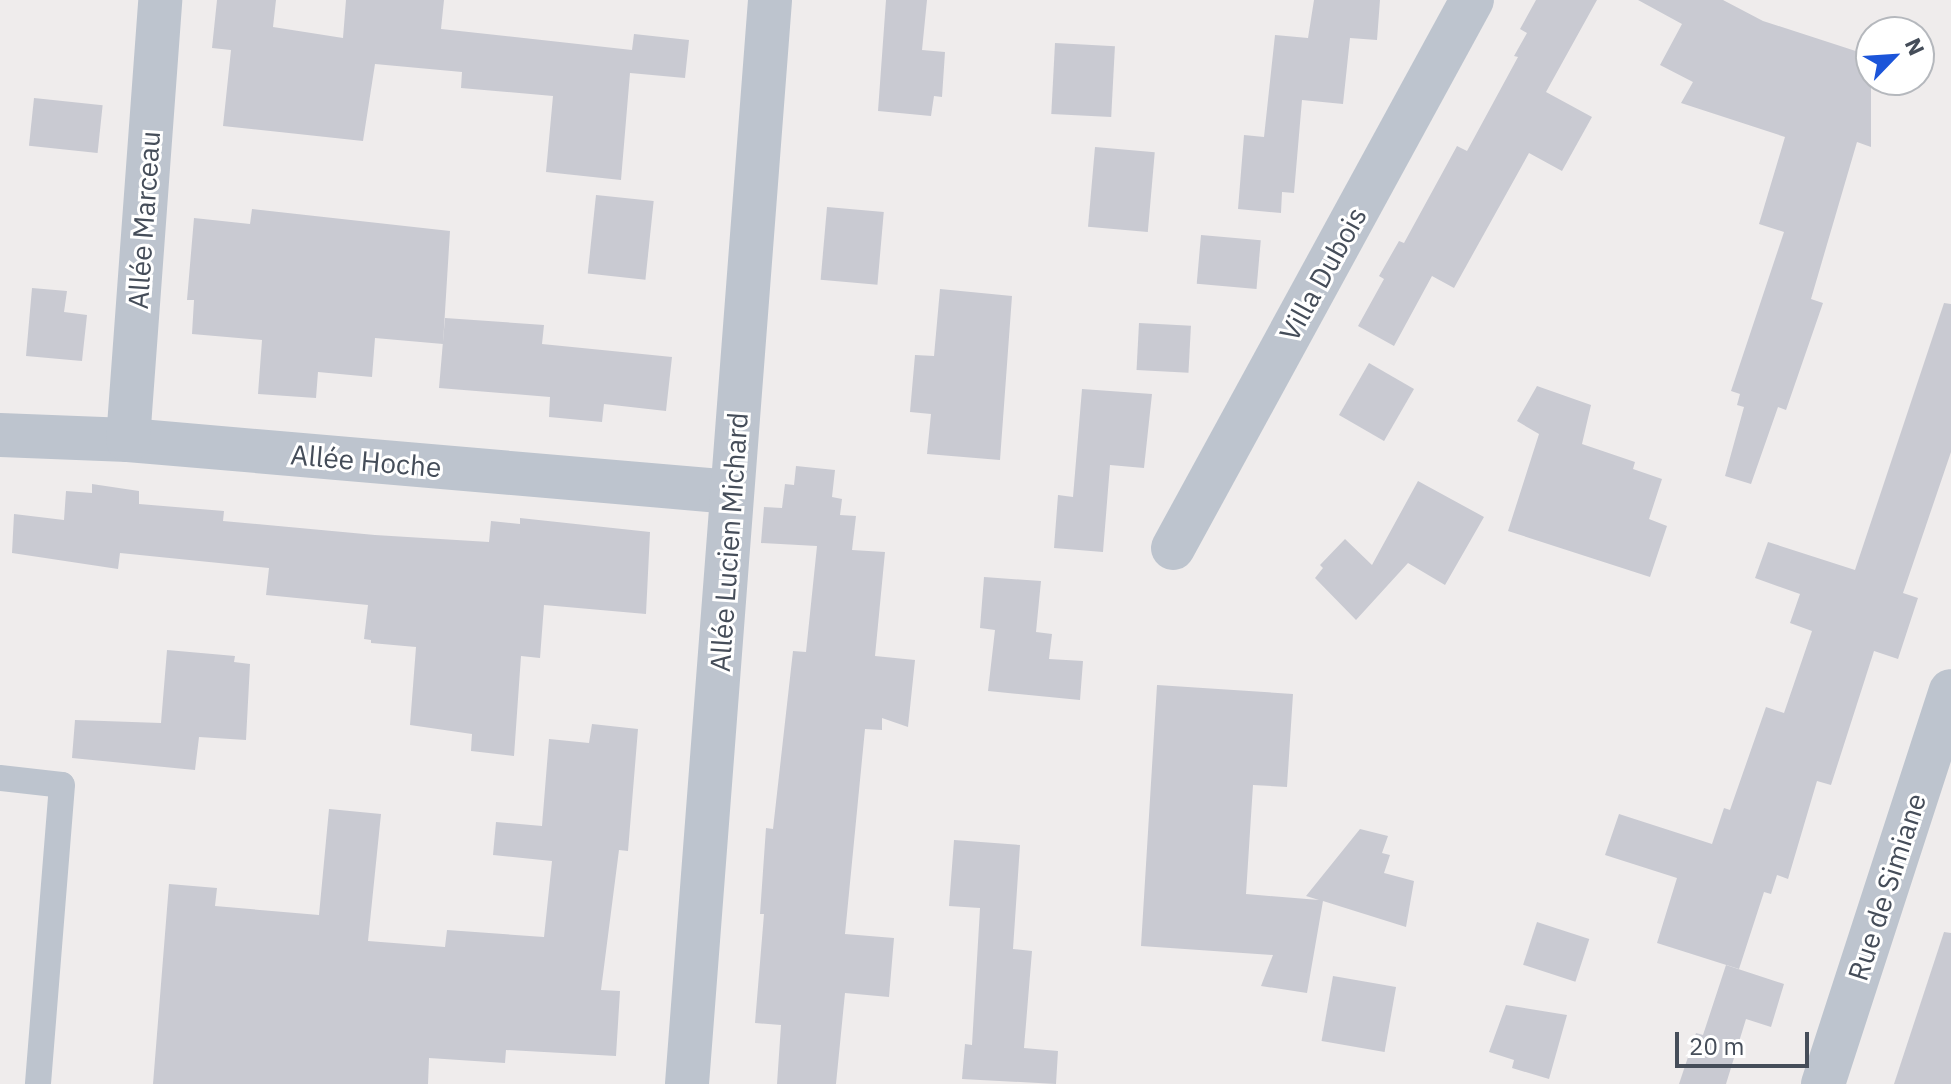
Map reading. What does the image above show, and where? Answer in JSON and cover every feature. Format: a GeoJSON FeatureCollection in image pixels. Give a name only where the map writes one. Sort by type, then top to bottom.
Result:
{"type":"FeatureCollection","features":[{"type":"Feature","properties":{"kind":"street","name":"Allée Marceau"},"geometry":{"type":"LineString","coordinates":[[128,440],[160,0]]}},
{"type":"Feature","properties":{"kind":"street","name":"Allée Lucien Michard"},"geometry":{"type":"LineString","coordinates":[[687,1084],[770,0]]}},
{"type":"Feature","properties":{"kind":"street","name":"Villa Dubois"},"geometry":{"type":"LineString","coordinates":[[1173,548],[1472,0]]}},
{"type":"Feature","properties":{"kind":"street","name":"Allée Hoche"},"geometry":{"type":"LineString","coordinates":[[0,435],[128,440],[732,492]]}},
{"type":"Feature","properties":{"kind":"street","name":"Rue de Simiane"},"geometry":{"type":"LineString","coordinates":[[1823,1084],[1951,691]]}},
{"type":"Feature","properties":{"kind":"lane"},"geometry":{"type":"LineString","coordinates":[[0,778],[62,785],[38,1084]]}},
{"type":"Feature","properties":{"kind":"building"},"geometry":{"type":"Polygon","coordinates":[[[217,0],[276,0],[273,27],[343,38],[346,0],[444,0],[441,29],[632,50],[634,34],[689,40],[685,78],[630,73],[621,180],[546,172],[553,96],[461,88],[462,72],[375,64],[363,141],[223,126],[231,50],[212,48],[217,0]]]}},
{"type":"Feature","properties":{"kind":"building"},"geometry":{"type":"Polygon","coordinates":[[[886,0],[927,0],[922,50],[945,52],[942,97],[934,96],[931,116],[878,111],[886,0]]]}},
{"type":"Feature","properties":{"kind":"building"},"geometry":{"type":"Polygon","coordinates":[[[1314,0],[1380,0],[1377,40],[1350,38],[1343,104],[1302,100],[1294,193],[1282,192],[1281,213],[1238,209],[1244,135],[1264,137],[1275,35],[1308,38],[1314,0]]]}},
{"type":"Feature","properties":{"kind":"building"},"geometry":{"type":"Polygon","coordinates":[[[1536,0],[1597,0],[1546,92],[1592,117],[1562,171],[1529,153],[1454,288],[1432,276],[1394,346],[1358,326],[1384,279],[1379,276],[1399,241],[1404,243],[1457,146],[1467,151],[1518,57],[1514,56],[1527,33],[1520,29],[1536,0]]]}},
{"type":"Feature","properties":{"kind":"building"},"geometry":{"type":"Polygon","coordinates":[[[1638,0],[1723,0],[1763,21],[1855,51],[1855,96],[1871,96],[1871,147],[1857,142],[1811,299],[1823,303],[1786,410],[1778,407],[1751,484],[1725,476],[1744,407],[1737,405],[1740,394],[1731,391],[1784,232],[1759,224],[1785,137],[1681,103],[1693,82],[1660,65],[1682,24],[1638,0]]]}},
{"type":"Feature","properties":{"kind":"building"},"geometry":{"type":"Polygon","coordinates":[[[1055,43],[1115,46],[1111,117],[1051,114],[1055,43]]]}},
{"type":"Feature","properties":{"kind":"building"},"geometry":{"type":"Polygon","coordinates":[[[34,98],[103,105],[98,153],[29,146],[34,98]]]}},
{"type":"Feature","properties":{"kind":"building"},"geometry":{"type":"Polygon","coordinates":[[[1095,147],[1155,152],[1148,232],[1088,227],[1095,147]]]}},
{"type":"Feature","properties":{"kind":"building"},"geometry":{"type":"Polygon","coordinates":[[[596,195],[654,201],[645,280],[588,274],[596,195]]]}},
{"type":"Feature","properties":{"kind":"building"},"geometry":{"type":"Polygon","coordinates":[[[827,207],[884,212],[877,285],[821,280],[827,207]]]}},
{"type":"Feature","properties":{"kind":"building"},"geometry":{"type":"Polygon","coordinates":[[[252,209],[450,231],[443,344],[375,338],[372,377],[318,372],[316,398],[258,394],[262,340],[192,334],[194,300],[187,300],[194,218],[250,224],[252,209]]]}},
{"type":"Feature","properties":{"kind":"building"},"geometry":{"type":"Polygon","coordinates":[[[1201,235],[1261,240],[1257,289],[1197,284],[1201,235]]]}},
{"type":"Feature","properties":{"kind":"building"},"geometry":{"type":"Polygon","coordinates":[[[32,288],[67,291],[64,312],[87,315],[82,361],[26,356],[32,288]]]}},
{"type":"Feature","properties":{"kind":"building"},"geometry":{"type":"Polygon","coordinates":[[[940,289],[1012,296],[1000,460],[927,454],[931,414],[910,412],[915,355],[934,356],[940,289]]]}},
{"type":"Feature","properties":{"kind":"building"},"geometry":{"type":"Polygon","coordinates":[[[1944,303],[1951,304],[1951,452],[1903,593],[1918,598],[1898,659],[1874,651],[1831,785],[1817,781],[1788,879],[1777,875],[1771,894],[1764,892],[1739,969],[1657,943],[1677,878],[1605,855],[1619,814],[1712,844],[1724,808],[1730,810],[1766,707],[1784,713],[1812,631],[1790,623],[1800,594],[1755,578],[1768,542],[1855,570],[1944,303]]]}},
{"type":"Feature","properties":{"kind":"building"},"geometry":{"type":"Polygon","coordinates":[[[445,318],[544,325],[542,344],[672,357],[666,411],[604,404],[602,422],[549,417],[550,397],[439,388],[445,318]]]}},
{"type":"Feature","properties":{"kind":"building"},"geometry":{"type":"Polygon","coordinates":[[[1139,323],[1191,326],[1188,373],[1137,370],[1139,323]]]}},
{"type":"Feature","properties":{"kind":"building"},"geometry":{"type":"Polygon","coordinates":[[[1369,363],[1414,389],[1384,441],[1339,415],[1369,363]]]}},
{"type":"Feature","properties":{"kind":"building"},"geometry":{"type":"Polygon","coordinates":[[[1537,386],[1591,405],[1582,444],[1635,462],[1633,469],[1662,479],[1649,519],[1667,526],[1650,577],[1508,531],[1539,434],[1517,421],[1537,386]]]}},
{"type":"Feature","properties":{"kind":"building"},"geometry":{"type":"Polygon","coordinates":[[[1082,389],[1152,394],[1144,468],[1110,465],[1103,552],[1054,548],[1058,495],[1073,497],[1082,389]]]}},
{"type":"Feature","properties":{"kind":"building"},"geometry":{"type":"Polygon","coordinates":[[[796,466],[835,470],[832,497],[842,499],[840,515],[856,516],[852,550],[885,552],[875,656],[915,660],[908,727],[882,718],[882,730],[865,729],[845,934],[894,938],[889,997],[845,993],[836,1084],[777,1084],[781,1025],[755,1023],[764,914],[760,914],[766,828],[773,829],[793,651],[806,652],[817,546],[761,543],[764,507],[782,508],[785,484],[794,485],[796,466]]]}},
{"type":"Feature","properties":{"kind":"building"},"geometry":{"type":"Polygon","coordinates":[[[1418,481],[1484,517],[1445,585],[1408,563],[1356,620],[1315,578],[1323,568],[1320,565],[1345,539],[1372,565],[1418,481]]]}},
{"type":"Feature","properties":{"kind":"building"},"geometry":{"type":"Polygon","coordinates":[[[92,484],[139,491],[139,504],[224,511],[223,521],[375,535],[489,542],[491,521],[520,524],[520,518],[650,532],[646,614],[544,605],[540,658],[521,656],[514,756],[471,751],[472,734],[410,725],[416,647],[371,643],[371,640],[364,639],[368,605],[266,595],[269,568],[120,553],[118,569],[12,553],[14,514],[64,520],[66,491],[92,493],[92,484]]]}},
{"type":"Feature","properties":{"kind":"building"},"geometry":{"type":"Polygon","coordinates":[[[984,577],[1041,581],[1036,632],[1052,634],[1049,659],[1083,661],[1080,700],[988,691],[995,630],[980,628],[984,577]]]}},
{"type":"Feature","properties":{"kind":"building"},"geometry":{"type":"Polygon","coordinates":[[[167,650],[235,656],[234,662],[250,664],[246,740],[199,737],[195,770],[72,758],[75,720],[161,723],[167,650]]]}},
{"type":"Feature","properties":{"kind":"building"},"geometry":{"type":"Polygon","coordinates":[[[1157,685],[1293,694],[1287,787],[1253,785],[1246,894],[1319,900],[1306,896],[1360,829],[1388,836],[1382,853],[1390,855],[1384,873],[1414,881],[1406,927],[1323,901],[1307,993],[1261,986],[1273,955],[1141,946],[1157,685]]]}},
{"type":"Feature","properties":{"kind":"building"},"geometry":{"type":"Polygon","coordinates":[[[592,724],[638,729],[628,851],[619,850],[601,990],[620,991],[616,1056],[506,1050],[505,1063],[429,1058],[428,1084],[153,1084],[169,884],[217,888],[215,906],[319,915],[329,809],[381,814],[368,941],[445,947],[447,930],[544,937],[552,861],[493,855],[496,822],[542,826],[549,739],[589,743],[592,724]]]}},
{"type":"Feature","properties":{"kind":"building"},"geometry":{"type":"Polygon","coordinates":[[[954,840],[1020,845],[1013,949],[1032,951],[1024,1048],[1058,1051],[1056,1084],[962,1079],[965,1044],[972,1045],[980,908],[949,906],[954,840]]]}},
{"type":"Feature","properties":{"kind":"building"},"geometry":{"type":"Polygon","coordinates":[[[1537,922],[1589,939],[1575,982],[1523,965],[1537,922]]]}},
{"type":"Feature","properties":{"kind":"building"},"geometry":{"type":"Polygon","coordinates":[[[1944,932],[1951,933],[1951,1084],[1894,1084],[1944,932]]]}},
{"type":"Feature","properties":{"kind":"building"},"geometry":{"type":"Polygon","coordinates":[[[1726,965],[1784,984],[1771,1027],[1746,1019],[1726,1084],[1679,1084],[1696,1033],[1703,1035],[1726,965]]]}},
{"type":"Feature","properties":{"kind":"building"},"geometry":{"type":"Polygon","coordinates":[[[1333,976],[1396,987],[1385,1052],[1322,1041],[1333,976]]]}},
{"type":"Feature","properties":{"kind":"building"},"geometry":{"type":"Polygon","coordinates":[[[1506,1005],[1567,1015],[1549,1079],[1512,1068],[1514,1060],[1489,1052],[1506,1005]]]}}]}
